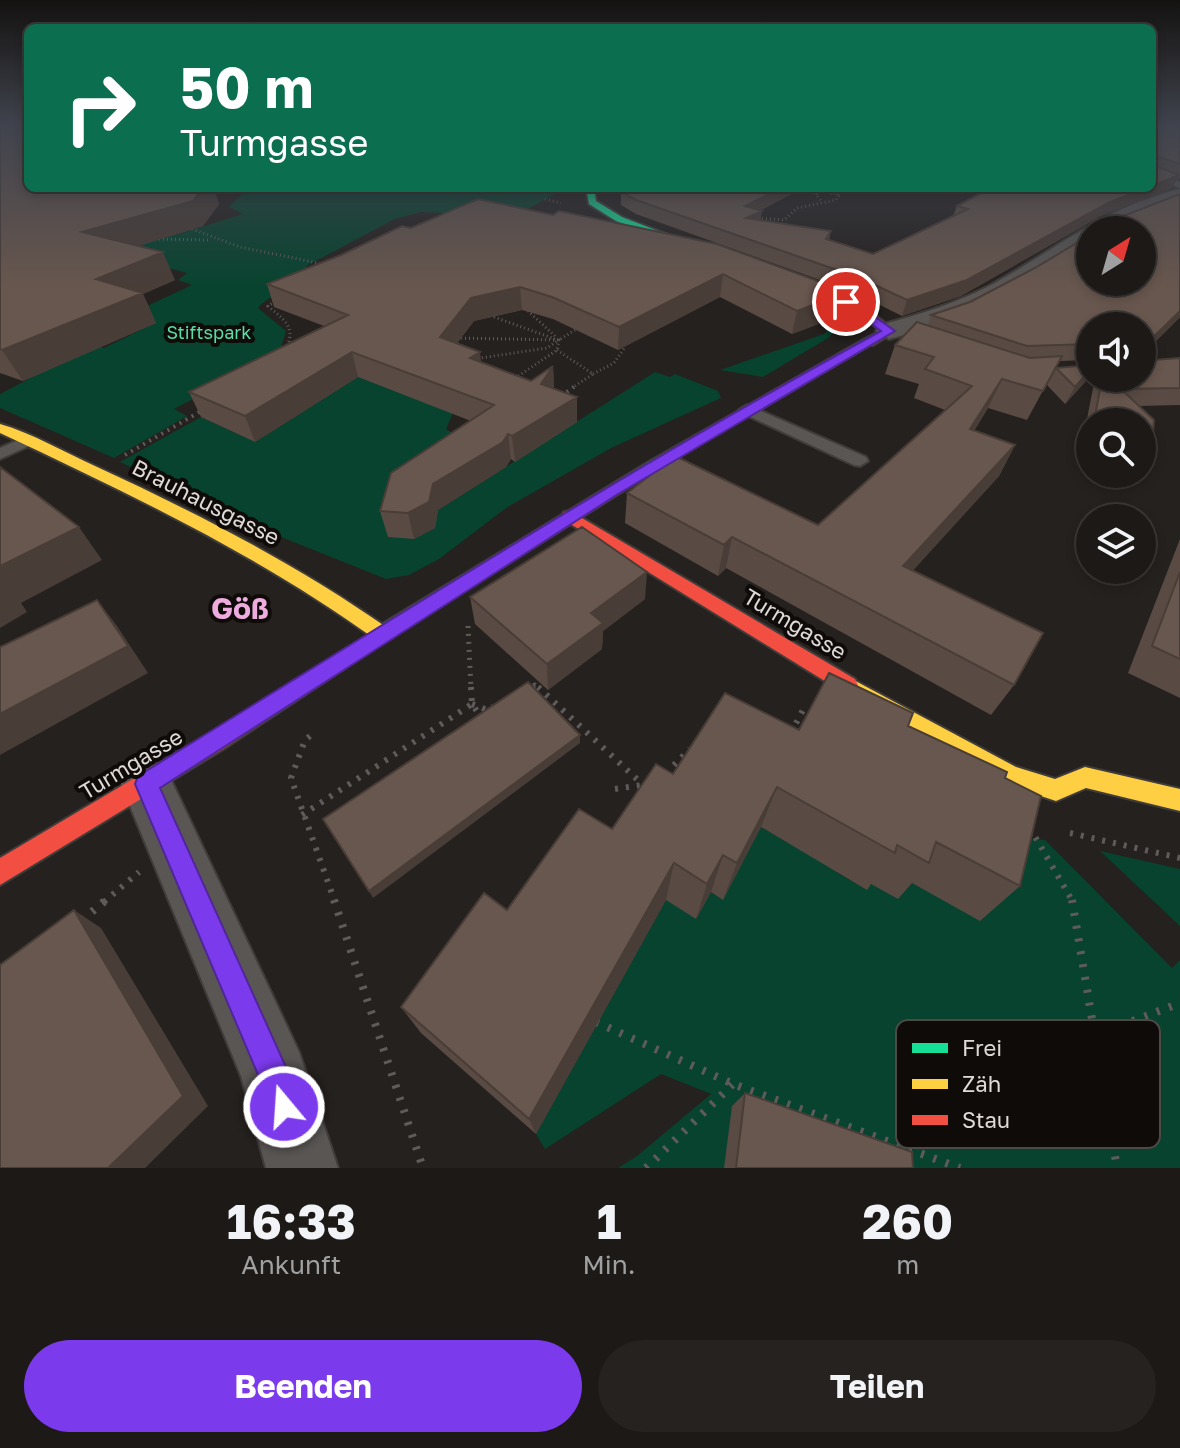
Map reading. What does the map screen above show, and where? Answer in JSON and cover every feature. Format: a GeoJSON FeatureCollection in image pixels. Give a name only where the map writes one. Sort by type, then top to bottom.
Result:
{"type":"FeatureCollection","features":[{"type":"Feature","properties":{"kind":"main road"},"geometry":{"type":"LineString","coordinates":[[591,192],[592,202],[609,215],[716,254]]}},
{"type":"Feature","properties":{"kind":"main road"},"geometry":{"type":"LineString","coordinates":[[769,273],[846,302],[889,331]]}},
{"type":"Feature","properties":{"kind":"main road","name":"Turmgasse"},"geometry":{"type":"LineString","coordinates":[[0,872],[147,784],[570,516],[747,410],[889,331]]}},
{"type":"Feature","properties":{"kind":"main road","name":"Brauhausgasse"},"geometry":{"type":"LineString","coordinates":[[0,428],[249,549],[352,608],[382,634]]}},
{"type":"Feature","properties":{"kind":"main road","name":"Turmgasse"},"geometry":{"type":"LineString","coordinates":[[570,516],[825,670],[1010,776],[1056,790],[1085,777],[1180,800]]}},
{"type":"Feature","properties":{"kind":"street"},"geometry":{"type":"LineString","coordinates":[[1120,216],[1180,195]]}},
{"type":"Feature","properties":{"kind":"street"},"geometry":{"type":"LineString","coordinates":[[889,331],[949,314],[999,290],[1076,241]]}},
{"type":"Feature","properties":{"kind":"street"},"geometry":{"type":"LineString","coordinates":[[889,331],[938,348]]}},
{"type":"Feature","properties":{"kind":"street"},"geometry":{"type":"LineString","coordinates":[[147,784],[275,1076],[302,1168]]}},
{"type":"Feature","properties":{"kind":"lane"},"geometry":{"type":"LineString","coordinates":[[747,410],[860,461]]}},
{"type":"Feature","properties":{"kind":"lane"},"geometry":{"type":"LineString","coordinates":[[0,454],[27,441]]}},
{"type":"Feature","properties":{"kind":"path"},"geometry":{"type":"LineString","coordinates":[[815,192],[821,201]]}},
{"type":"Feature","properties":{"kind":"path"},"geometry":{"type":"LineString","coordinates":[[758,218],[784,220],[797,208],[836,200],[840,194],[825,192]]}},
{"type":"Feature","properties":{"kind":"path"},"geometry":{"type":"LineString","coordinates":[[545,199],[561,203]]}},
{"type":"Feature","properties":{"kind":"path"},"geometry":{"type":"LineString","coordinates":[[192,229],[214,240]]}},
{"type":"Feature","properties":{"kind":"path"},"geometry":{"type":"LineString","coordinates":[[143,238],[214,240],[323,264]]}},
{"type":"Feature","properties":{"kind":"path"},"geometry":{"type":"LineString","coordinates":[[279,299],[268,306],[289,324],[292,335],[286,349]]}},
{"type":"Feature","properties":{"kind":"path"},"geometry":{"type":"LineString","coordinates":[[522,303],[559,340]]}},
{"type":"Feature","properties":{"kind":"path"},"geometry":{"type":"LineString","coordinates":[[494,317],[559,340]]}},
{"type":"Feature","properties":{"kind":"path"},"geometry":{"type":"LineString","coordinates":[[476,366],[463,361],[547,348],[575,330]]}},
{"type":"Feature","properties":{"kind":"path"},"geometry":{"type":"LineString","coordinates":[[451,338],[559,340]]}},
{"type":"Feature","properties":{"kind":"path"},"geometry":{"type":"LineString","coordinates":[[523,385],[512,380],[557,350],[559,340]]}},
{"type":"Feature","properties":{"kind":"path"},"geometry":{"type":"LineString","coordinates":[[557,399],[614,363],[625,347]]}},
{"type":"Feature","properties":{"kind":"path"},"geometry":{"type":"LineString","coordinates":[[557,350],[593,374]]}},
{"type":"Feature","properties":{"kind":"path"},"geometry":{"type":"LineString","coordinates":[[129,453],[210,406]]}},
{"type":"Feature","properties":{"kind":"path"},"geometry":{"type":"LineString","coordinates":[[468,625],[472,704],[484,722]]}},
{"type":"Feature","properties":{"kind":"path"},"geometry":{"type":"LineString","coordinates":[[784,746],[825,670]]}},
{"type":"Feature","properties":{"kind":"path"},"geometry":{"type":"LineString","coordinates":[[523,691],[535,685],[641,783]]}},
{"type":"Feature","properties":{"kind":"path"},"geometry":{"type":"LineString","coordinates":[[472,704],[487,710],[499,704]]}},
{"type":"Feature","properties":{"kind":"path"},"geometry":{"type":"LineString","coordinates":[[302,816],[472,704]]}},
{"type":"Feature","properties":{"kind":"path"},"geometry":{"type":"LineString","coordinates":[[316,732],[305,740],[291,778],[302,816],[331,887],[423,1168]]}},
{"type":"Feature","properties":{"kind":"path"},"geometry":{"type":"LineString","coordinates":[[615,789],[641,783],[655,785],[698,741]]}},
{"type":"Feature","properties":{"kind":"path"},"geometry":{"type":"LineString","coordinates":[[1010,776],[1032,833],[1074,903],[1094,1020]]}},
{"type":"Feature","properties":{"kind":"path"},"geometry":{"type":"LineString","coordinates":[[1070,833],[1180,858]]}},
{"type":"Feature","properties":{"kind":"path"},"geometry":{"type":"LineString","coordinates":[[73,926],[172,844]]}},
{"type":"Feature","properties":{"kind":"path"},"geometry":{"type":"LineString","coordinates":[[1135,1020],[1180,1003]]}},
{"type":"Feature","properties":{"kind":"path"},"geometry":{"type":"LineString","coordinates":[[596,1022],[733,1084],[896,1144]]}},
{"type":"Feature","properties":{"kind":"path"},"geometry":{"type":"LineString","coordinates":[[646,1168],[733,1084]]}},
{"type":"Feature","properties":{"kind":"path"},"geometry":{"type":"LineString","coordinates":[[906,1148],[960,1168]]}},
{"type":"Feature","properties":{"kind":"path"},"geometry":{"type":"LineString","coordinates":[[1114,1148],[1117,1168]]}},
{"type":"Feature","properties":{"kind":"green space","name":"Stiftspark"},"geometry":{"type":"Polygon","coordinates":[[[244,192],[559,192],[515,216],[421,212],[395,219],[306,266],[312,272],[258,308],[286,331],[281,347],[271,358],[174,409],[187,416],[114,458],[0,408],[0,394],[94,345],[104,348],[155,323],[130,314],[192,285],[178,280],[187,273],[108,252],[156,229],[172,236],[243,214],[229,207],[244,192]]]}},
{"type":"Feature","properties":{"kind":"green space"},"geometry":{"type":"Polygon","coordinates":[[[839,319],[843,323],[828,338],[763,377],[720,370],[824,334],[839,319]]]}},
{"type":"Feature","properties":{"kind":"green space"},"geometry":{"type":"Polygon","coordinates":[[[655,372],[670,377],[675,374],[718,391],[721,398],[611,448],[506,508],[439,559],[409,575],[386,579],[286,539],[120,462],[201,417],[255,442],[358,377],[453,413],[446,429],[452,433],[431,450],[414,539],[435,528],[436,519],[432,514],[655,372]]]}},
{"type":"Feature","properties":{"kind":"green space"},"geometry":{"type":"Polygon","coordinates":[[[761,827],[788,843],[841,860],[836,872],[866,889],[869,883],[905,879],[980,920],[1002,836],[1045,840],[1172,968],[1180,960],[1180,1168],[618,1168],[637,1156],[711,1094],[661,1074],[545,1149],[536,1134],[666,900],[711,892],[723,899],[761,827]]]}},
{"type":"Feature","properties":{"kind":"green space"},"geometry":{"type":"Polygon","coordinates":[[[1100,851],[1180,869],[1180,926],[1100,851]]]}},
{"type":"Feature","properties":{"kind":"building"},"geometry":{"type":"Polygon","coordinates":[[[0,181],[24,181],[24,192],[200,192],[193,201],[82,232],[163,252],[96,279],[143,293],[0,349],[0,181]]]}},
{"type":"Feature","properties":{"kind":"building"},"geometry":{"type":"Polygon","coordinates":[[[621,192],[773,192],[745,206],[762,211],[746,218],[831,231],[826,239],[873,254],[968,209],[957,206],[983,192],[1136,192],[1084,216],[1076,216],[1076,220],[967,280],[907,300],[860,278],[636,200],[621,192]]]}},
{"type":"Feature","properties":{"kind":"building"},"geometry":{"type":"Polygon","coordinates":[[[1180,194],[1180,311],[1156,334],[1156,312],[1076,312],[1076,344],[1027,346],[931,315],[970,302],[1076,243],[1076,296],[1156,296],[1156,216],[1124,216],[1180,194]]]}},
{"type":"Feature","properties":{"kind":"building"},"geometry":{"type":"Polygon","coordinates":[[[478,199],[553,215],[559,211],[717,244],[848,292],[797,311],[723,274],[619,327],[552,297],[520,287],[471,298],[440,337],[480,352],[470,358],[531,381],[553,366],[541,384],[577,397],[512,436],[508,434],[503,442],[433,484],[429,502],[408,513],[380,511],[391,473],[494,405],[352,352],[245,416],[189,392],[348,315],[267,284],[341,255],[402,226],[411,228],[478,199]]]}},
{"type":"Feature","properties":{"kind":"building"},"geometry":{"type":"Polygon","coordinates":[[[917,322],[1030,358],[1062,356],[1043,391],[1002,379],[970,429],[1015,445],[903,566],[1043,633],[1014,685],[732,537],[724,545],[627,493],[675,456],[818,525],[972,386],[925,369],[934,357],[895,345],[917,322]]]}},
{"type":"Feature","properties":{"kind":"building"},"geometry":{"type":"Polygon","coordinates":[[[1180,358],[1180,388],[1156,388],[1156,360],[1180,358]]]}},
{"type":"Feature","properties":{"kind":"building"},"geometry":{"type":"Polygon","coordinates":[[[1076,366],[1075,387],[1056,368],[1076,366]]]}},
{"type":"Feature","properties":{"kind":"building"},"geometry":{"type":"Polygon","coordinates":[[[1099,392],[1124,392],[1141,408],[1097,408],[1099,392]]]}},
{"type":"Feature","properties":{"kind":"building"},"geometry":{"type":"Polygon","coordinates":[[[0,467],[79,527],[0,566],[0,467]]]}},
{"type":"Feature","properties":{"kind":"building"},"geometry":{"type":"Polygon","coordinates":[[[582,527],[647,572],[591,613],[603,623],[547,664],[470,597],[582,527]]]}},
{"type":"Feature","properties":{"kind":"building"},"geometry":{"type":"Polygon","coordinates":[[[1180,572],[1180,659],[1152,646],[1180,572]]]}},
{"type":"Feature","properties":{"kind":"building"},"geometry":{"type":"Polygon","coordinates":[[[97,600],[128,646],[0,714],[0,647],[97,600]]]}},
{"type":"Feature","properties":{"kind":"building"},"geometry":{"type":"Polygon","coordinates":[[[829,673],[913,713],[908,726],[1007,772],[1005,778],[1041,796],[1020,886],[936,842],[929,863],[897,845],[895,853],[777,787],[737,863],[723,855],[707,884],[674,863],[529,1119],[401,1007],[484,893],[507,910],[579,809],[612,829],[656,764],[673,774],[725,693],[799,730],[829,673]]]}},
{"type":"Feature","properties":{"kind":"building"},"geometry":{"type":"Polygon","coordinates":[[[528,682],[580,735],[369,891],[323,819],[528,682]]]}},
{"type":"Feature","properties":{"kind":"building"},"geometry":{"type":"Polygon","coordinates":[[[74,910],[183,1096],[108,1168],[0,1168],[0,965],[74,910]]]}},
{"type":"Feature","properties":{"kind":"building"},"geometry":{"type":"Polygon","coordinates":[[[745,1093],[912,1152],[913,1168],[736,1168],[745,1093]]]}},
{"type":"Feature","properties":{"kind":"traffic: fast"},"geometry":{"type":"LineString","coordinates":[[591,192],[592,202],[619,219],[700,249]]}},
{"type":"Feature","properties":{"kind":"traffic: fast"},"geometry":{"type":"LineString","coordinates":[[383,633],[654,465],[869,342]]}},
{"type":"Feature","properties":{"kind":"traffic: slow"},"geometry":{"type":"LineString","coordinates":[[0,428],[245,546],[292,573],[382,634]]}},
{"type":"Feature","properties":{"kind":"traffic: slow"},"geometry":{"type":"LineString","coordinates":[[848,685],[1010,776],[1056,790],[1085,777],[1180,800]]}},
{"type":"Feature","properties":{"kind":"traffic: jam"},"geometry":{"type":"LineString","coordinates":[[788,280],[862,310],[889,331],[869,342]]}},
{"type":"Feature","properties":{"kind":"traffic: jam"},"geometry":{"type":"LineString","coordinates":[[570,516],[848,685]]}},
{"type":"Feature","properties":{"kind":"traffic: jam"},"geometry":{"type":"LineString","coordinates":[[0,872],[215,742],[383,633]]}},
{"type":"Feature","properties":{"kind":"district","name":"Göß"},"geometry":{"type":"Point","coordinates":[240,609]}},
{"type":"Feature","properties":{"kind":"route"},"geometry":{"type":"LineString","coordinates":[[284,1107],[275,1076],[147,784],[442,595],[612,491],[764,400],[889,331],[846,302]]}}]}
